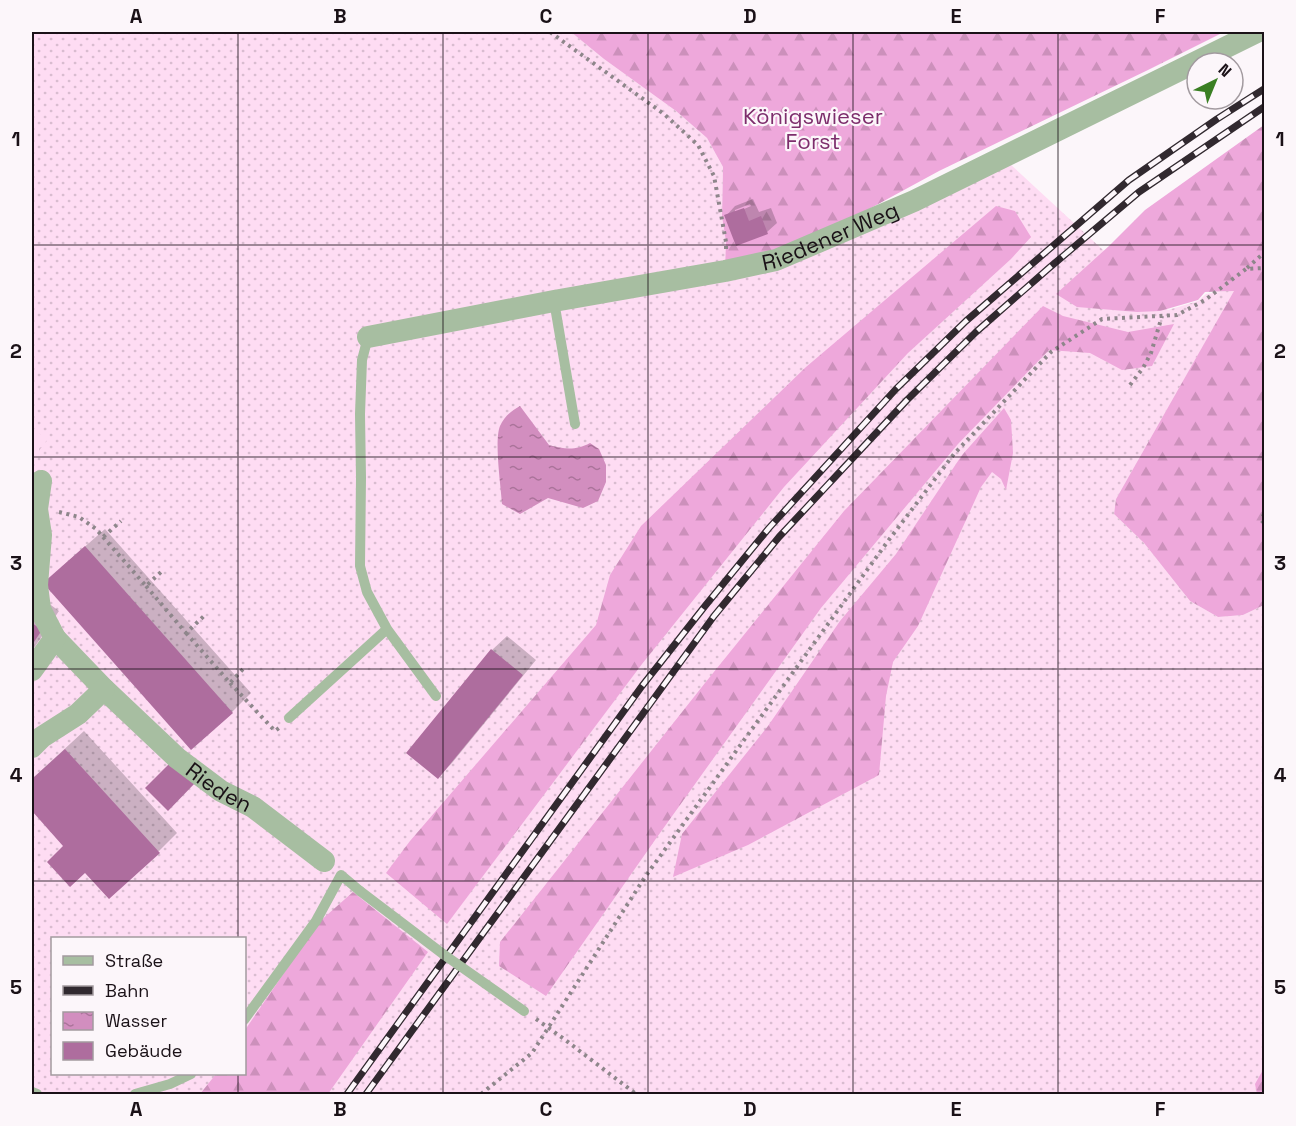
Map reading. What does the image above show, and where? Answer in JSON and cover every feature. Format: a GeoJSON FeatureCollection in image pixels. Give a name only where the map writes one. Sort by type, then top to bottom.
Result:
{"type":"FeatureCollection","features":[{"type":"Feature","properties":{"kind":"street","name":"Riedener Weg"},"geometry":{"type":"LineString","coordinates":[[368,337],[776,260],[914,201],[1257,32]]}},
{"type":"Feature","properties":{"kind":"street","name":"Rieden"},"geometry":{"type":"LineString","coordinates":[[40,481],[37,509],[41,535],[37,585],[40,609],[55,638],[104,689],[177,758],[221,790],[253,807],[332,868]]}},
{"type":"Feature","properties":{"kind":"street"},"geometry":{"type":"LineString","coordinates":[[32,670],[55,638]]}},
{"type":"Feature","properties":{"kind":"street"},"geometry":{"type":"LineString","coordinates":[[32,747],[42,737],[78,714],[104,689]]}},
{"type":"Feature","properties":{"kind":"lane"},"geometry":{"type":"LineString","coordinates":[[554,301],[575,424]]}},
{"type":"Feature","properties":{"kind":"lane"},"geometry":{"type":"LineString","coordinates":[[368,337],[362,360],[360,414],[360,566],[367,592],[387,629],[436,696]]}},
{"type":"Feature","properties":{"kind":"lane"},"geometry":{"type":"LineString","coordinates":[[289,718],[387,629]]}},
{"type":"Feature","properties":{"kind":"lane"},"geometry":{"type":"LineString","coordinates":[[246,1017],[316,921],[332,868],[443,954],[524,1011]]}},
{"type":"Feature","properties":{"kind":"lane"},"geometry":{"type":"LineString","coordinates":[[135,1095],[170,1084],[189,1075]]}},
{"type":"Feature","properties":{"kind":"lane"},"geometry":{"type":"LineString","coordinates":[[32,1092],[37,1095]]}},
{"type":"Feature","properties":{"kind":"path"},"geometry":{"type":"LineString","coordinates":[[550,32],[664,114],[698,145],[714,176],[726,242],[725,271]]}},
{"type":"Feature","properties":{"kind":"path"},"geometry":{"type":"LineString","coordinates":[[481,1095],[532,1053],[645,877],[847,597],[954,454],[1051,352],[1102,319],[1177,315],[1205,300],[1264,253]]}},
{"type":"Feature","properties":{"kind":"path"},"geometry":{"type":"LineString","coordinates":[[1246,269],[1264,268]]}},
{"type":"Feature","properties":{"kind":"path"},"geometry":{"type":"LineString","coordinates":[[1130,385],[1147,361],[1162,316]]}},
{"type":"Feature","properties":{"kind":"path"},"geometry":{"type":"LineString","coordinates":[[37,509],[79,517],[96,530],[275,731],[289,718]]}},
{"type":"Feature","properties":{"kind":"path"},"geometry":{"type":"LineString","coordinates":[[1264,514],[1262,520],[1264,524]]}},
{"type":"Feature","properties":{"kind":"path"},"geometry":{"type":"LineString","coordinates":[[103,537],[121,521]]}},
{"type":"Feature","properties":{"kind":"path"},"geometry":{"type":"LineString","coordinates":[[146,586],[161,572]]}},
{"type":"Feature","properties":{"kind":"path"},"geometry":{"type":"LineString","coordinates":[[186,633],[204,616]]}},
{"type":"Feature","properties":{"kind":"path"},"geometry":{"type":"LineString","coordinates":[[230,683],[243,669]]}},
{"type":"Feature","properties":{"kind":"path"},"geometry":{"type":"LineString","coordinates":[[524,1011],[636,1095]]}},
{"type":"Feature","properties":{"kind":"green space"},"geometry":{"type":"Polygon","coordinates":[[[32,32],[571,32],[676,111],[707,138],[723,167],[722,216],[726,242],[726,271],[881,227],[1009,163],[1168,310],[1198,301],[1206,294],[1235,290],[1116,499],[1114,514],[1144,543],[1190,601],[1218,617],[1243,615],[1264,605],[1264,1094],[32,1094],[32,32]]]}},
{"type":"Feature","properties":{"kind":"green space","name":"Königswieser Forst"},"geometry":{"type":"Polygon","coordinates":[[[571,32],[1224,32],[939,171],[847,221],[725,271],[726,242],[722,216],[723,167],[707,138],[676,111],[571,32]]]}},
{"type":"Feature","properties":{"kind":"green space"},"geometry":{"type":"Polygon","coordinates":[[[1264,125],[1264,605],[1243,615],[1218,617],[1190,601],[1144,543],[1114,514],[1116,499],[1234,291],[1205,292],[1198,300],[1160,311],[1137,312],[1077,307],[1056,294],[1145,210],[1264,125]]]}},
{"type":"Feature","properties":{"kind":"green space"},"geometry":{"type":"Polygon","coordinates":[[[996,206],[1015,211],[1031,237],[1011,259],[908,353],[784,487],[642,664],[447,924],[386,873],[410,841],[596,625],[610,575],[641,526],[806,367],[996,206]]]}},
{"type":"Feature","properties":{"kind":"green space"},"geometry":{"type":"Polygon","coordinates":[[[1043,306],[1063,316],[1128,332],[1174,324],[1152,366],[1122,370],[1090,353],[1049,350],[958,444],[821,608],[546,996],[499,966],[500,942],[844,511],[1043,306]]]}},
{"type":"Feature","properties":{"kind":"green space"},"geometry":{"type":"Polygon","coordinates":[[[1004,408],[1011,420],[1013,453],[1006,490],[1001,479],[992,472],[981,487],[918,626],[893,662],[886,696],[879,775],[748,845],[673,877],[682,834],[768,726],[840,621],[896,554],[962,455],[1004,408]]]}},
{"type":"Feature","properties":{"kind":"green space"},"geometry":{"type":"Polygon","coordinates":[[[32,427],[47,440],[32,460],[32,427]]]}},
{"type":"Feature","properties":{"kind":"green space"},"geometry":{"type":"Polygon","coordinates":[[[353,892],[428,952],[328,1094],[200,1094],[215,1075],[246,1075],[246,1029],[319,922],[353,892]]]}},
{"type":"Feature","properties":{"kind":"green space"},"geometry":{"type":"Polygon","coordinates":[[[1264,1068],[1264,1094],[1257,1094],[1255,1084],[1264,1068]]]}},
{"type":"Feature","properties":{"kind":"water"},"geometry":{"type":"Polygon","coordinates":[[[520,406],[549,445],[570,449],[590,443],[599,449],[606,465],[606,482],[598,501],[583,508],[548,498],[520,514],[502,504],[498,433],[506,417],[520,406]]]}},
{"type":"Feature","properties":{"kind":"building"},"geometry":{"type":"Polygon","coordinates":[[[744,208],[749,221],[761,216],[768,234],[736,246],[724,215],[744,208]]]}},
{"type":"Feature","properties":{"kind":"building"},"geometry":{"type":"Polygon","coordinates":[[[85,546],[233,713],[191,750],[43,583],[85,546]]]}},
{"type":"Feature","properties":{"kind":"building"},"geometry":{"type":"Polygon","coordinates":[[[32,623],[42,630],[32,645],[32,623]]]}},
{"type":"Feature","properties":{"kind":"building"},"geometry":{"type":"Polygon","coordinates":[[[491,649],[523,675],[438,779],[406,753],[491,649]]]}},
{"type":"Feature","properties":{"kind":"building"},"geometry":{"type":"Polygon","coordinates":[[[65,749],[160,853],[109,899],[85,873],[70,887],[47,862],[63,846],[32,811],[32,779],[65,749]]]}},
{"type":"Feature","properties":{"kind":"building"},"geometry":{"type":"Polygon","coordinates":[[[173,760],[196,782],[168,811],[145,788],[173,760]]]}},
{"type":"Feature","properties":{"kind":"railway"},"geometry":{"type":"LineString","coordinates":[[347,1094],[642,686],[769,528],[896,389],[966,321],[1129,180],[1264,89]]}},
{"type":"Feature","properties":{"kind":"railway"},"geometry":{"type":"LineString","coordinates":[[366,1094],[714,616],[779,537],[907,400],[976,332],[1139,192],[1264,107]]}}]}
